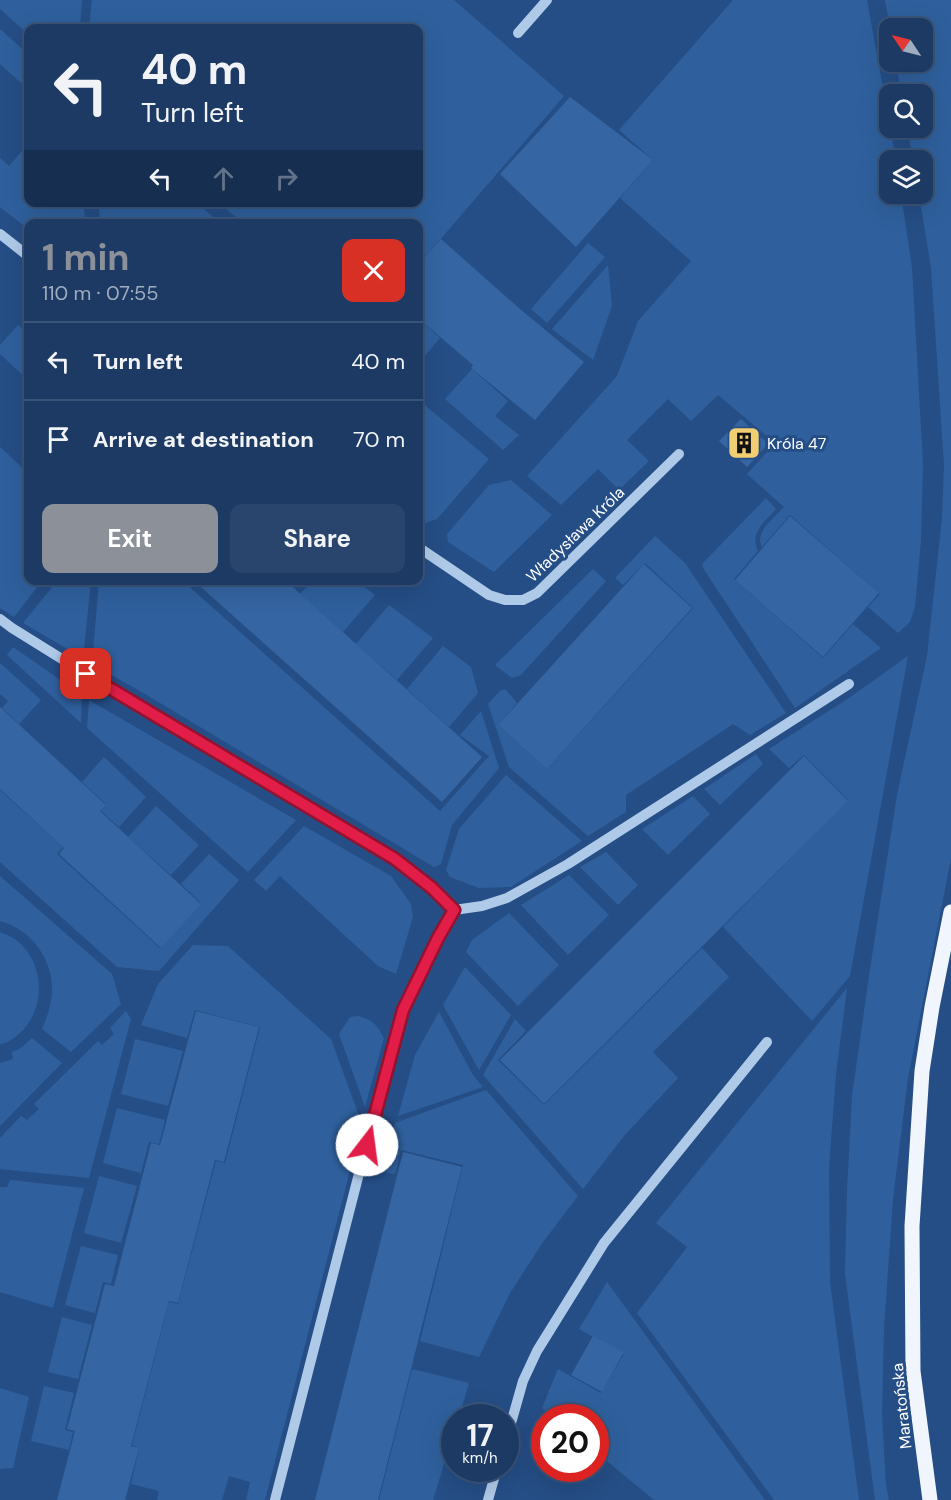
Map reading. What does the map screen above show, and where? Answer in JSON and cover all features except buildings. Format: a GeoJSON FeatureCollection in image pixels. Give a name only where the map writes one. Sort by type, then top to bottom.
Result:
{"type":"FeatureCollection","features":[{"type":"Feature","properties":{"kind":"main road","name":"Maratońska"},"geometry":{"type":"LineString","coordinates":[[930,1500],[914,1371],[912,1226],[922,1071],[951,912]]}},
{"type":"Feature","properties":{"kind":"street"},"geometry":{"type":"LineString","coordinates":[[518,33],[548,0]]}},
{"type":"Feature","properties":{"kind":"street"},"geometry":{"type":"LineString","coordinates":[[0,234],[24,253]]}},
{"type":"Feature","properties":{"kind":"street","name":"Władysława Króla"},"geometry":{"type":"LineString","coordinates":[[423,551],[489,595],[505,600],[523,600],[537,593],[680,454]]}},
{"type":"Feature","properties":{"kind":"street"},"geometry":{"type":"LineString","coordinates":[[0,619],[86,674],[395,859],[432,888],[454,910]]}},
{"type":"Feature","properties":{"kind":"street"},"geometry":{"type":"LineString","coordinates":[[454,910],[482,906],[507,898],[568,864],[849,684]]}},
{"type":"Feature","properties":{"kind":"street"},"geometry":{"type":"LineString","coordinates":[[275,1500],[403,1010],[454,910]]}},
{"type":"Feature","properties":{"kind":"street"},"geometry":{"type":"LineString","coordinates":[[516,1404],[523,1381],[537,1352],[604,1243],[767,1042]]}},
{"type":"Feature","properties":{"kind":"street"},"geometry":{"type":"LineString","coordinates":[[488,1500],[493,1482]]}},
{"type":"Feature","properties":{"kind":"shaded area"},"geometry":{"type":"Polygon","coordinates":[[[0,0],[82,0],[80,24],[24,24],[24,30],[0,9],[0,0]]]}},
{"type":"Feature","properties":{"kind":"shaded area"},"geometry":{"type":"Polygon","coordinates":[[[92,0],[454,0],[564,96],[423,259],[423,219],[238,219],[224,207],[423,207],[423,24],[89,24],[92,0]]]}},
{"type":"Feature","properties":{"kind":"shaded area"},"geometry":{"type":"Polygon","coordinates":[[[733,0],[867,0],[882,84],[879,84],[879,138],[892,138],[894,150],[879,150],[879,204],[902,204],[912,268],[923,464],[921,540],[915,607],[910,622],[898,633],[868,607],[880,594],[790,515],[762,547],[760,541],[763,531],[784,507],[747,474],[775,443],[718,395],[691,421],[668,399],[627,440],[649,461],[619,490],[598,469],[561,505],[527,476],[617,376],[638,321],[691,261],[620,198],[653,160],[619,130],[733,0]]]}},
{"type":"Feature","properties":{"kind":"shaded area"},"geometry":{"type":"Polygon","coordinates":[[[885,0],[951,0],[951,858],[908,1078],[893,1199],[884,1328],[882,1414],[889,1500],[875,1500],[845,1274],[852,1096],[897,795],[927,656],[942,518],[944,465],[931,268],[921,204],[933,204],[933,150],[911,150],[909,138],[933,138],[933,84],[899,84],[898,72],[933,72],[933,18],[888,18],[885,0]]]}},
{"type":"Feature","properties":{"kind":"shaded area"},"geometry":{"type":"Polygon","coordinates":[[[0,29],[24,50],[24,79],[21,83],[0,64],[0,29]]]}},
{"type":"Feature","properties":{"kind":"shaded area"},"geometry":{"type":"Polygon","coordinates":[[[24,149],[24,207],[84,207],[85,219],[24,219],[24,226],[0,207],[0,158],[9,166],[24,149]]]}},
{"type":"Feature","properties":{"kind":"shaded area"},"geometry":{"type":"Polygon","coordinates":[[[99,207],[202,207],[215,219],[100,219],[99,207]]]}},
{"type":"Feature","properties":{"kind":"shaded area"},"geometry":{"type":"Polygon","coordinates":[[[588,243],[605,257],[547,323],[531,309],[588,243]]]}},
{"type":"Feature","properties":{"kind":"shaded area"},"geometry":{"type":"Polygon","coordinates":[[[608,265],[612,306],[593,360],[552,329],[608,265]]]}},
{"type":"Feature","properties":{"kind":"shaded area"},"geometry":{"type":"Polygon","coordinates":[[[423,323],[440,338],[423,358],[423,323]]]}},
{"type":"Feature","properties":{"kind":"shaded area"},"geometry":{"type":"Polygon","coordinates":[[[18,325],[24,329],[24,376],[0,354],[0,345],[18,325]]]}},
{"type":"Feature","properties":{"kind":"shaded area"},"geometry":{"type":"Polygon","coordinates":[[[472,369],[508,401],[495,416],[519,435],[503,450],[445,399],[472,369]]]}},
{"type":"Feature","properties":{"kind":"shaded area"},"geometry":{"type":"Polygon","coordinates":[[[423,404],[489,459],[437,519],[423,524],[423,404]]]}},
{"type":"Feature","properties":{"kind":"shaded area"},"geometry":{"type":"Polygon","coordinates":[[[0,447],[24,469],[24,585],[39,585],[14,617],[0,608],[0,447]]]}},
{"type":"Feature","properties":{"kind":"shaded area"},"geometry":{"type":"Polygon","coordinates":[[[511,480],[552,515],[494,572],[448,542],[447,534],[489,485],[511,480]]]}},
{"type":"Feature","properties":{"kind":"shaded area"},"geometry":{"type":"Polygon","coordinates":[[[766,498],[776,509],[757,533],[755,538],[758,551],[734,579],[823,658],[853,624],[881,648],[795,708],[702,564],[766,498]]]}},
{"type":"Feature","properties":{"kind":"shaded area"},"geometry":{"type":"Polygon","coordinates":[[[655,536],[685,563],[786,713],[750,735],[733,724],[626,795],[626,812],[588,836],[509,767],[488,704],[500,691],[505,689],[517,703],[498,725],[547,769],[693,608],[645,563],[623,585],[615,578],[655,536]]]}},
{"type":"Feature","properties":{"kind":"shaded area"},"geometry":{"type":"Polygon","coordinates":[[[593,569],[606,581],[521,675],[512,678],[495,665],[593,569]]]}},
{"type":"Feature","properties":{"kind":"shaded area"},"geometry":{"type":"Polygon","coordinates":[[[54,585],[91,585],[83,658],[23,623],[54,585]]]}},
{"type":"Feature","properties":{"kind":"shaded area"},"geometry":{"type":"Polygon","coordinates":[[[99,585],[187,585],[440,811],[489,756],[460,735],[481,711],[499,768],[452,825],[441,864],[434,867],[92,664],[99,585]]]}},
{"type":"Feature","properties":{"kind":"shaded area"},"geometry":{"type":"Polygon","coordinates":[[[308,585],[362,585],[375,595],[343,632],[300,594],[308,585]]]}},
{"type":"Feature","properties":{"kind":"shaded area"},"geometry":{"type":"Polygon","coordinates":[[[389,605],[433,638],[397,680],[356,644],[389,605]]]}},
{"type":"Feature","properties":{"kind":"shaded area"},"geometry":{"type":"Polygon","coordinates":[[[443,646],[471,667],[478,693],[449,727],[407,689],[443,646]]]}},
{"type":"Feature","properties":{"kind":"shaded area"},"geometry":{"type":"Polygon","coordinates":[[[13,647],[82,695],[81,723],[7,655],[13,647]]]}},
{"type":"Feature","properties":{"kind":"shaded area"},"geometry":{"type":"Polygon","coordinates":[[[908,656],[850,976],[812,1021],[723,927],[848,800],[804,755],[789,768],[769,749],[849,698],[908,656]]]}},
{"type":"Feature","properties":{"kind":"shaded area"},"geometry":{"type":"Polygon","coordinates":[[[0,663],[41,700],[19,724],[2,708],[8,701],[0,694],[0,663]]]}},
{"type":"Feature","properties":{"kind":"shaded area"},"geometry":{"type":"Polygon","coordinates":[[[89,700],[296,820],[248,872],[87,728],[89,700]]]}},
{"type":"Feature","properties":{"kind":"shaded area"},"geometry":{"type":"Polygon","coordinates":[[[756,754],[763,764],[720,805],[704,789],[756,754]]]}},
{"type":"Feature","properties":{"kind":"shaded area"},"geometry":{"type":"Polygon","coordinates":[[[104,757],[146,797],[119,827],[101,811],[106,804],[82,782],[104,757]]]}},
{"type":"Feature","properties":{"kind":"shaded area"},"geometry":{"type":"Polygon","coordinates":[[[506,775],[582,841],[511,887],[479,888],[450,877],[446,870],[459,829],[506,775]]]}},
{"type":"Feature","properties":{"kind":"shaded area"},"geometry":{"type":"Polygon","coordinates":[[[0,790],[63,847],[57,854],[160,948],[201,903],[181,884],[209,854],[239,880],[159,971],[117,967],[0,862],[0,790]]]}},
{"type":"Feature","properties":{"kind":"shaded area"},"geometry":{"type":"Polygon","coordinates":[[[693,796],[710,814],[668,855],[642,829],[693,796]]]}},
{"type":"Feature","properties":{"kind":"shaded area"},"geometry":{"type":"Polygon","coordinates":[[[156,806],[199,845],[171,875],[128,837],[156,806]]]}},
{"type":"Feature","properties":{"kind":"shaded area"},"geometry":{"type":"Polygon","coordinates":[[[304,826],[391,876],[411,904],[413,917],[396,974],[378,966],[280,876],[266,891],[254,880],[304,826]]]}},
{"type":"Feature","properties":{"kind":"shaded area"},"geometry":{"type":"Polygon","coordinates":[[[606,852],[638,885],[618,905],[580,867],[606,852]]]}},
{"type":"Feature","properties":{"kind":"shaded area"},"geometry":{"type":"Polygon","coordinates":[[[569,875],[609,915],[568,955],[521,905],[569,875]]]}},
{"type":"Feature","properties":{"kind":"shaded area"},"geometry":{"type":"Polygon","coordinates":[[[0,876],[112,974],[121,1004],[71,1052],[42,1029],[52,993],[49,969],[45,958],[31,939],[11,925],[0,921],[0,876]]]}},
{"type":"Feature","properties":{"kind":"shaded area"},"geometry":{"type":"Polygon","coordinates":[[[509,913],[559,965],[518,1006],[466,952],[472,940],[509,913]]]}},
{"type":"Feature","properties":{"kind":"shaded area"},"geometry":{"type":"Polygon","coordinates":[[[0,932],[19,942],[29,954],[38,977],[39,989],[38,1001],[28,1024],[6,1043],[0,1044],[0,932]]]}},
{"type":"Feature","properties":{"kind":"shaded area"},"geometry":{"type":"Polygon","coordinates":[[[193,945],[228,946],[331,1039],[362,1124],[265,1500],[246,1500],[250,1482],[229,1476],[222,1500],[157,1500],[159,1491],[131,1484],[139,1448],[132,1445],[169,1302],[178,1304],[216,1161],[225,1163],[260,1027],[195,1010],[187,1038],[141,1025],[158,984],[193,945]]]}},
{"type":"Feature","properties":{"kind":"shaded area"},"geometry":{"type":"Polygon","coordinates":[[[702,948],[729,977],[653,1052],[678,1078],[624,1136],[583,1189],[483,1075],[515,1019],[526,1031],[498,1060],[544,1105],[702,948]]]}},
{"type":"Feature","properties":{"kind":"shaded area"},"geometry":{"type":"Polygon","coordinates":[[[465,967],[511,1015],[479,1070],[443,1005],[465,967]]]}},
{"type":"Feature","properties":{"kind":"shaded area"},"geometry":{"type":"Polygon","coordinates":[[[847,988],[836,1074],[829,1168],[830,1282],[859,1500],[774,1500],[637,1313],[687,1247],[656,1223],[847,988]]]}},
{"type":"Feature","properties":{"kind":"shaded area"},"geometry":{"type":"Polygon","coordinates":[[[126,1011],[131,1019],[89,1178],[0,1169],[0,1138],[21,1116],[27,1120],[39,1109],[34,1104],[98,1041],[102,1045],[114,1034],[110,1028],[126,1011]]]}},
{"type":"Feature","properties":{"kind":"shaded area"},"geometry":{"type":"Polygon","coordinates":[[[439,1012],[473,1075],[483,1087],[398,1116],[415,1055],[439,1012]]]}},
{"type":"Feature","properties":{"kind":"shaded area"},"geometry":{"type":"Polygon","coordinates":[[[358,1016],[374,1024],[384,1038],[365,1107],[339,1034],[350,1017],[358,1016]]]}},
{"type":"Feature","properties":{"kind":"shaded area"},"geometry":{"type":"Polygon","coordinates":[[[32,1038],[62,1063],[0,1126],[0,1063],[13,1059],[12,1052],[21,1048],[32,1038]]]}},
{"type":"Feature","properties":{"kind":"shaded area"},"geometry":{"type":"Polygon","coordinates":[[[135,1039],[183,1051],[168,1106],[121,1094],[135,1039]]]}},
{"type":"Feature","properties":{"kind":"shaded area"},"geometry":{"type":"Polygon","coordinates":[[[486,1090],[578,1196],[543,1242],[510,1293],[479,1357],[420,1341],[463,1165],[401,1150],[395,1174],[383,1172],[395,1123],[486,1090]]]}},
{"type":"Feature","properties":{"kind":"shaded area"},"geometry":{"type":"Polygon","coordinates":[[[117,1108],[165,1120],[159,1144],[149,1142],[141,1173],[103,1163],[117,1108]]]}},
{"type":"Feature","properties":{"kind":"shaded area"},"geometry":{"type":"Polygon","coordinates":[[[99,1176],[137,1186],[121,1243],[84,1233],[99,1176]]]}},
{"type":"Feature","properties":{"kind":"shaded area"},"geometry":{"type":"Polygon","coordinates":[[[10,1180],[84,1188],[53,1308],[0,1292],[0,1187],[7,1187],[10,1180]]]}},
{"type":"Feature","properties":{"kind":"shaded area"},"geometry":{"type":"Polygon","coordinates":[[[81,1246],[118,1255],[111,1284],[103,1282],[95,1313],[65,1305],[81,1246]]]}},
{"type":"Feature","properties":{"kind":"shaded area"},"geometry":{"type":"Polygon","coordinates":[[[607,1282],[765,1500],[654,1500],[609,1463],[609,1404],[544,1404],[558,1369],[601,1393],[624,1354],[579,1329],[607,1282]]]}},
{"type":"Feature","properties":{"kind":"shaded area"},"geometry":{"type":"Polygon","coordinates":[[[62,1317],[92,1325],[78,1379],[48,1372],[62,1317]]]}},
{"type":"Feature","properties":{"kind":"shaded area"},"geometry":{"type":"Polygon","coordinates":[[[412,1369],[469,1383],[463,1404],[441,1404],[441,1474],[433,1500],[379,1500],[412,1369]]]}},
{"type":"Feature","properties":{"kind":"shaded area"},"geometry":{"type":"Polygon","coordinates":[[[44,1386],[74,1393],[65,1430],[73,1432],[69,1450],[31,1441],[44,1386]]]}},
{"type":"Feature","properties":{"kind":"shaded area"},"geometry":{"type":"Polygon","coordinates":[[[0,1388],[29,1397],[13,1468],[0,1469],[0,1388]]]}},
{"type":"Feature","properties":{"kind":"place","name":"Króla 47"},"geometry":{"type":"Point","coordinates":[744,443]}},
{"type":"Feature","properties":{"kind":"route"},"geometry":{"type":"LineString","coordinates":[[86,674],[395,859],[432,888],[454,910],[403,1010],[367,1145]]}}]}
